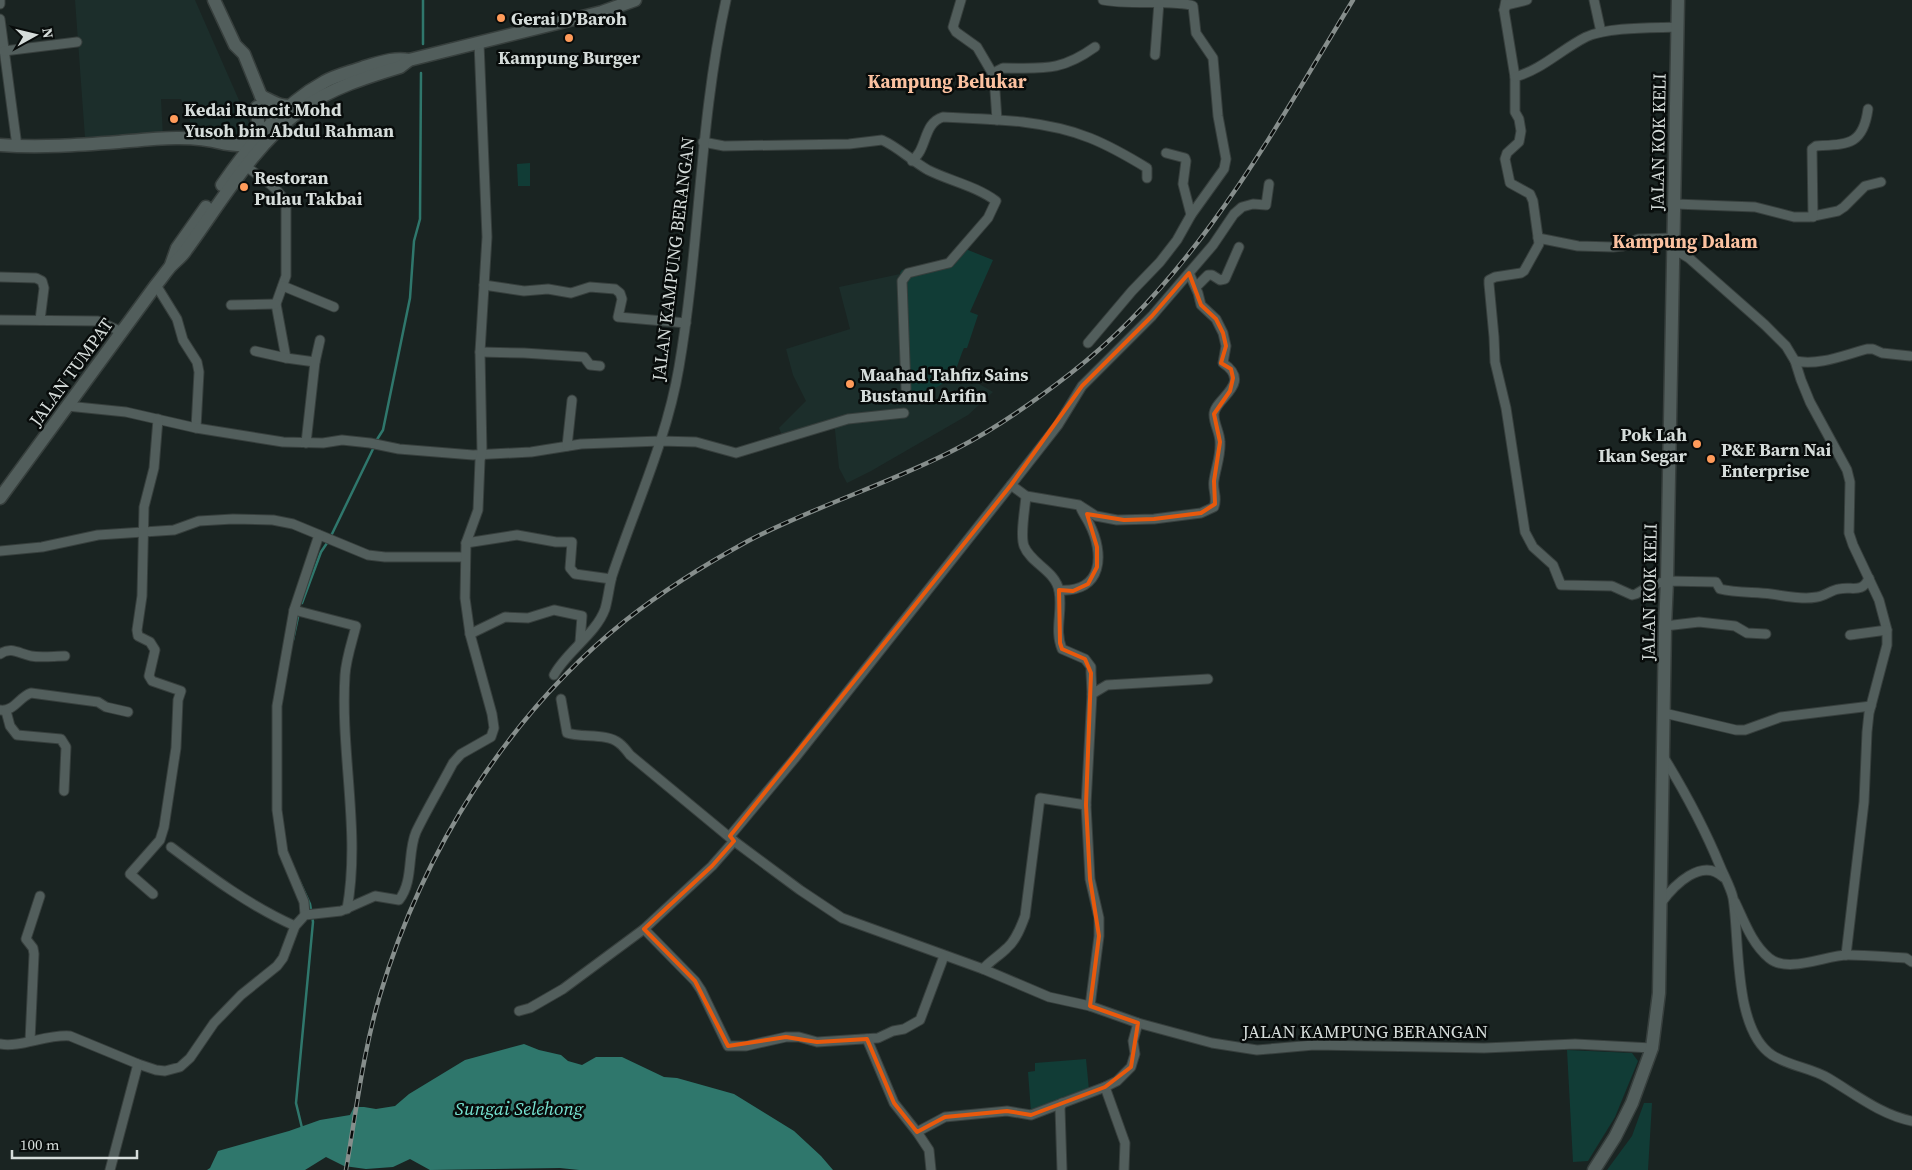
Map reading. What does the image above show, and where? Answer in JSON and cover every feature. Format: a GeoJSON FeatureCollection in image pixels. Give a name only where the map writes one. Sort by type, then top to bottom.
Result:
{"type":"FeatureCollection","features":[{"type":"Feature","properties":{"kind":"street"},"geometry":{"type":"LineString","coordinates":[[214,0],[235,44],[244,54],[259,101],[274,128]]}},
{"type":"Feature","properties":{"kind":"street","name":"JALAN TUMPAT"},"geometry":{"type":"LineString","coordinates":[[170,267],[177,248],[255,146],[325,81],[397,58],[409,60],[479,43],[602,12],[635,0]]}},
{"type":"Feature","properties":{"kind":"street","name":"JALAN KAMPUNG BERANGAN"},"geometry":{"type":"LineString","coordinates":[[554,675],[601,617],[605,609],[611,578],[660,441],[676,384],[686,324],[703,142],[717,40],[726,0]]}},
{"type":"Feature","properties":{"kind":"street"},"geometry":{"type":"LineString","coordinates":[[961,0],[954,27],[956,32],[977,47],[994,76],[997,120]]}},
{"type":"Feature","properties":{"kind":"street"},"geometry":{"type":"LineString","coordinates":[[1088,343],[1132,291],[1160,262],[1177,240],[1191,215],[1224,169],[1226,159],[1218,116],[1213,58],[1196,33],[1193,6],[1182,2],[1119,2],[1103,0]]}},
{"type":"Feature","properties":{"kind":"street"},"geometry":{"type":"LineString","coordinates":[[1527,0],[1505,5],[1515,77],[1515,112],[1519,119],[1521,138],[1507,154],[1505,164],[1510,183],[1530,194],[1533,201],[1538,249],[1524,271],[1495,277],[1489,280],[1488,284],[1495,362],[1506,408],[1526,536],[1533,547],[1553,565],[1561,585],[1612,586],[1632,594],[1636,594],[1651,585],[1667,581],[1716,582],[1720,589],[1729,591],[1812,598],[1825,595],[1840,588],[1863,587],[1869,578]]}},
{"type":"Feature","properties":{"kind":"street"},"geometry":{"type":"LineString","coordinates":[[1594,0],[1601,32]]}},
{"type":"Feature","properties":{"kind":"street","name":"JALAN KOK KELI"},"geometry":{"type":"LineString","coordinates":[[1594,1170],[1615,1137],[1632,1103],[1652,1048],[1659,993],[1662,903],[1664,626],[1667,581],[1678,0]]}},
{"type":"Feature","properties":{"kind":"street"},"geometry":{"type":"LineString","coordinates":[[1155,55],[1159,2]]}},
{"type":"Feature","properties":{"kind":"street"},"geometry":{"type":"LineString","coordinates":[[0,18],[4,51],[3,66],[18,146]]}},
{"type":"Feature","properties":{"kind":"street"},"geometry":{"type":"LineString","coordinates":[[1515,77],[1529,71],[1586,37],[1601,32],[1677,27]]}},
{"type":"Feature","properties":{"kind":"street"},"geometry":{"type":"LineString","coordinates":[[4,51],[77,42]]}},
{"type":"Feature","properties":{"kind":"street"},"geometry":{"type":"LineString","coordinates":[[0,1044],[12,1044],[58,1035],[70,1036],[138,1064],[165,1071],[180,1067],[187,1062],[214,1023],[241,995],[277,966],[283,958],[295,926],[309,915],[347,909],[374,896],[399,900],[408,882],[412,848],[416,833],[453,763],[461,754],[491,737],[494,728],[492,714],[470,634],[465,598],[466,543],[478,510],[480,460],[482,453],[480,352],[487,237],[479,43]]}},
{"type":"Feature","properties":{"kind":"street"},"geometry":{"type":"LineString","coordinates":[[994,76],[997,71],[1003,68],[1047,68],[1066,65],[1079,59],[1095,47]]}},
{"type":"Feature","properties":{"kind":"street"},"geometry":{"type":"LineString","coordinates":[[259,101],[287,107],[298,107]]}},
{"type":"Feature","properties":{"kind":"street"},"geometry":{"type":"LineString","coordinates":[[255,146],[259,101]]}},
{"type":"Feature","properties":{"kind":"street"},"geometry":{"type":"LineString","coordinates":[[224,196],[251,170],[298,107]]}},
{"type":"Feature","properties":{"kind":"street"},"geometry":{"type":"LineString","coordinates":[[1813,217],[1812,149],[1816,146],[1835,146],[1855,139],[1865,126],[1868,110]]}},
{"type":"Feature","properties":{"kind":"street"},"geometry":{"type":"LineString","coordinates":[[912,161],[920,152],[930,127],[938,119],[943,117],[997,120],[1047,126],[1088,137],[1115,148],[1147,168],[1147,178]]}},
{"type":"Feature","properties":{"kind":"street"},"geometry":{"type":"LineString","coordinates":[[217,141],[223,138],[255,146]]}},
{"type":"Feature","properties":{"kind":"street"},"geometry":{"type":"LineString","coordinates":[[0,145],[97,144],[187,139],[217,141],[239,146],[255,146]]}},
{"type":"Feature","properties":{"kind":"street"},"geometry":{"type":"LineString","coordinates":[[703,142],[724,146],[848,144],[882,140],[912,161],[931,171],[986,193],[996,201],[988,218],[949,263],[908,274],[902,281],[906,389]]}},
{"type":"Feature","properties":{"kind":"street","name":"JALAN TUMPAT"},"geometry":{"type":"LineString","coordinates":[[0,498],[156,285],[170,267],[185,253],[255,146]]}},
{"type":"Feature","properties":{"kind":"street"},"geometry":{"type":"LineString","coordinates":[[1166,153],[1185,158],[1183,184],[1191,215]]}},
{"type":"Feature","properties":{"kind":"street"},"geometry":{"type":"LineString","coordinates":[[251,170],[282,195],[286,204],[286,257],[283,286],[276,304],[286,358]]}},
{"type":"Feature","properties":{"kind":"street"},"geometry":{"type":"LineString","coordinates":[[1674,204],[1755,207],[1794,217],[1813,217],[1838,211],[1865,186],[1881,182]]}},
{"type":"Feature","properties":{"kind":"street"},"geometry":{"type":"LineString","coordinates":[[519,1011],[530,1008],[563,989],[644,929],[712,866],[732,838],[1058,425],[1082,386],[1152,316],[1213,246],[1234,214],[1242,207],[1253,204],[1266,205],[1269,184]]}},
{"type":"Feature","properties":{"kind":"street"},"geometry":{"type":"LineString","coordinates":[[1538,238],[1578,246],[1623,246],[1638,239],[1674,244],[1765,324],[1786,346],[1795,361],[1800,380],[1810,402],[1847,470],[1850,482],[1849,533],[1879,600],[1887,630],[1887,645],[1871,706],[1867,732],[1864,802],[1846,955]]}},
{"type":"Feature","properties":{"kind":"street"},"geometry":{"type":"LineString","coordinates":[[1196,287],[1208,275],[1212,275],[1220,280],[1225,279],[1239,247]]}},
{"type":"Feature","properties":{"kind":"street"},"geometry":{"type":"LineString","coordinates":[[1010,485],[1026,496],[1080,506],[1096,516],[1124,520],[1154,519],[1201,513],[1214,507],[1216,500],[1214,482],[1220,454],[1220,442],[1214,413],[1217,406],[1230,391],[1234,378],[1231,369],[1222,363],[1226,346],[1223,333],[1216,319],[1201,305],[1196,287],[1189,273]]}},
{"type":"Feature","properties":{"kind":"street"},"geometry":{"type":"LineString","coordinates":[[0,277],[36,278],[42,281],[44,288],[40,320]]}},
{"type":"Feature","properties":{"kind":"street"},"geometry":{"type":"LineString","coordinates":[[156,285],[177,319],[183,340],[197,362],[199,372],[196,428]]}},
{"type":"Feature","properties":{"kind":"street"},"geometry":{"type":"LineString","coordinates":[[484,285],[524,291],[548,289],[571,293],[590,287],[614,289],[620,293],[622,299],[618,317],[686,324]]}},
{"type":"Feature","properties":{"kind":"street"},"geometry":{"type":"LineString","coordinates":[[283,286],[334,307]]}},
{"type":"Feature","properties":{"kind":"street"},"geometry":{"type":"LineString","coordinates":[[232,305],[276,304]]}},
{"type":"Feature","properties":{"kind":"street"},"geometry":{"type":"LineString","coordinates":[[0,320],[98,321],[122,332]]}},
{"type":"Feature","properties":{"kind":"street"},"geometry":{"type":"LineString","coordinates":[[306,443],[315,362],[320,340]]}},
{"type":"Feature","properties":{"kind":"street"},"geometry":{"type":"LineString","coordinates":[[1795,361],[1804,363],[1819,362],[1868,349],[1874,349],[1882,353],[1910,356]]}},
{"type":"Feature","properties":{"kind":"street"},"geometry":{"type":"LineString","coordinates":[[255,351],[315,362]]}},
{"type":"Feature","properties":{"kind":"street"},"geometry":{"type":"LineString","coordinates":[[480,352],[584,357],[590,365],[600,366]]}},
{"type":"Feature","properties":{"kind":"street"},"geometry":{"type":"LineString","coordinates":[[566,446],[572,400]]}},
{"type":"Feature","properties":{"kind":"street"},"geometry":{"type":"LineString","coordinates":[[67,406],[126,412],[196,428],[284,442],[306,443],[342,440],[438,453],[473,455],[482,453],[531,452],[566,446],[660,441],[696,442],[736,453],[848,419],[904,413]]}},
{"type":"Feature","properties":{"kind":"street"},"geometry":{"type":"LineString","coordinates":[[153,894],[130,874],[160,840],[164,827],[176,748],[178,700],[181,692],[152,681],[149,676],[155,650],[150,642],[138,636],[137,630],[142,596],[144,507],[154,468],[158,419]]}},
{"type":"Feature","properties":{"kind":"street"},"geometry":{"type":"LineString","coordinates":[[1026,496],[1023,541],[1029,555],[1048,570],[1060,590],[1058,632],[1062,649],[1081,656],[1091,667],[1092,694],[1086,805],[1090,879],[1099,918],[1099,936],[1090,1006]]}},
{"type":"Feature","properties":{"kind":"street"},"geometry":{"type":"LineString","coordinates":[[1060,590],[1073,591],[1088,584],[1093,579],[1098,567],[1099,559],[1094,538],[1080,506]]}},
{"type":"Feature","properties":{"kind":"street"},"geometry":{"type":"LineString","coordinates":[[0,551],[42,547],[98,535],[174,530],[198,521],[233,519],[273,520],[294,524],[368,555],[385,557],[465,557]]}},
{"type":"Feature","properties":{"kind":"street"},"geometry":{"type":"LineString","coordinates":[[309,915],[283,852],[277,810],[277,706],[294,610],[319,535]]}},
{"type":"Feature","properties":{"kind":"street"},"geometry":{"type":"LineString","coordinates":[[466,543],[517,535],[556,542],[572,542],[570,568],[575,574],[611,578]]}},
{"type":"Feature","properties":{"kind":"street"},"geometry":{"type":"LineString","coordinates":[[294,610],[356,626],[345,674],[347,771],[352,843],[350,894],[347,909]]}},
{"type":"Feature","properties":{"kind":"street"},"geometry":{"type":"LineString","coordinates":[[470,634],[505,618],[528,618],[554,610],[582,616],[580,642]]}},
{"type":"Feature","properties":{"kind":"street"},"geometry":{"type":"LineString","coordinates":[[1664,626],[1699,622],[1735,626],[1747,633],[1766,634]]}},
{"type":"Feature","properties":{"kind":"street"},"geometry":{"type":"LineString","coordinates":[[1850,635],[1887,630]]}},
{"type":"Feature","properties":{"kind":"street"},"geometry":{"type":"LineString","coordinates":[[0,654],[6,650],[32,656],[65,656]]}},
{"type":"Feature","properties":{"kind":"street"},"geometry":{"type":"LineString","coordinates":[[1092,694],[1107,685],[1208,679]]}},
{"type":"Feature","properties":{"kind":"street"},"geometry":{"type":"LineString","coordinates":[[64,791],[66,747],[64,741],[61,738],[17,736],[3,710],[13,707],[24,695],[31,693],[98,702],[106,707],[128,712]]}},
{"type":"Feature","properties":{"kind":"street","name":"JALAN KAMPUNG BERANGAN"},"geometry":{"type":"LineString","coordinates":[[561,698],[567,732],[576,736],[612,739],[620,743],[630,755],[732,838],[800,890],[842,918],[983,969],[1050,997],[1090,1006],[1138,1023],[1212,1043],[1257,1050],[1314,1045],[1484,1048],[1575,1044],[1652,1048]]}},
{"type":"Feature","properties":{"kind":"street"},"geometry":{"type":"LineString","coordinates":[[1664,713],[1736,730],[1745,730],[1781,717],[1871,706]]}},
{"type":"Feature","properties":{"kind":"street"},"geometry":{"type":"LineString","coordinates":[[1663,755],[1694,807],[1732,897],[1750,934],[1770,959],[1783,964],[1798,964],[1846,955],[1906,958],[1912,962]]}},
{"type":"Feature","properties":{"kind":"street"},"geometry":{"type":"LineString","coordinates":[[983,969],[1008,948],[1019,932],[1025,916],[1040,798],[1086,805]]}},
{"type":"Feature","properties":{"kind":"street"},"geometry":{"type":"LineString","coordinates":[[172,847],[221,884],[270,915],[295,926]]}},
{"type":"Feature","properties":{"kind":"street"},"geometry":{"type":"LineString","coordinates":[[1662,903],[1669,891],[1678,882],[1694,873],[1707,869],[1718,872],[1726,880]]}},
{"type":"Feature","properties":{"kind":"street"},"geometry":{"type":"LineString","coordinates":[[30,1041],[34,954],[33,948],[26,939],[40,896]]}},
{"type":"Feature","properties":{"kind":"street"},"geometry":{"type":"LineString","coordinates":[[1732,897],[1736,945],[1746,1013],[1752,1029],[1764,1048],[1780,1060],[1821,1074],[1869,1104],[1912,1121]]}},
{"type":"Feature","properties":{"kind":"street"},"geometry":{"type":"LineString","coordinates":[[644,929],[695,981],[728,1046],[746,1046],[792,1037],[817,1042],[878,1038],[893,1031],[904,1029],[920,1020],[944,956]]}},
{"type":"Feature","properties":{"kind":"street"},"geometry":{"type":"LineString","coordinates":[[917,1132],[945,1117],[1007,1111],[1031,1115],[1105,1087],[1117,1081],[1131,1067],[1135,1054],[1133,1041],[1138,1023]]}},
{"type":"Feature","properties":{"kind":"street"},"geometry":{"type":"LineString","coordinates":[[867,1039],[894,1103],[929,1150],[931,1170]]}},
{"type":"Feature","properties":{"kind":"street"},"geometry":{"type":"LineString","coordinates":[[110,1170],[138,1064]]}},
{"type":"Feature","properties":{"kind":"street"},"geometry":{"type":"LineString","coordinates":[[1105,1087],[1125,1143],[1124,1170]]}},
{"type":"Feature","properties":{"kind":"street"},"geometry":{"type":"LineString","coordinates":[[1062,1103],[1060,1108],[1062,1170]]}},
{"type":"Feature","properties":{"kind":"highlighted area"},"geometry":{"type":"Polygon","coordinates":[[[1189,273],[1201,305],[1216,319],[1223,333],[1226,346],[1221,363],[1231,369],[1233,378],[1230,391],[1214,414],[1220,442],[1214,481],[1215,504],[1201,513],[1154,519],[1124,520],[1087,514],[1097,547],[1097,567],[1088,584],[1073,591],[1059,590],[1060,643],[1062,649],[1085,659],[1091,673],[1086,805],[1090,879],[1099,936],[1090,1006],[1138,1023],[1131,1067],[1105,1087],[1031,1115],[1007,1111],[945,1117],[917,1132],[894,1103],[867,1039],[817,1042],[786,1037],[728,1046],[695,981],[644,929],[712,866],[734,841],[730,836],[1011,485],[1082,386],[1152,316],[1189,273]]]}},
{"type":"Feature","properties":{"kind":"shaded area"},"geometry":{"type":"Polygon","coordinates":[[[75,0],[195,0],[249,123],[243,134],[188,131],[190,121],[181,99],[161,99],[163,136],[85,138],[75,0]]]}},
{"type":"Feature","properties":{"kind":"shaded area"},"geometry":{"type":"Polygon","coordinates":[[[530,163],[530,186],[518,186],[517,164],[530,163]]]}},
{"type":"Feature","properties":{"kind":"shaded area"},"geometry":{"type":"Polygon","coordinates":[[[958,246],[993,260],[970,312],[978,315],[967,348],[964,348],[957,367],[946,381],[935,388],[922,392],[903,391],[900,273],[902,270],[947,260],[958,246]]]}},
{"type":"Feature","properties":{"kind":"shaded area","name":"Maahad Tahfiz Sains Bustanul Arifin"},"geometry":{"type":"Polygon","coordinates":[[[900,274],[903,391],[930,391],[952,377],[967,377],[993,392],[968,415],[847,483],[839,468],[834,421],[782,435],[779,428],[806,401],[793,375],[786,349],[850,329],[839,287],[900,274]]]}},
{"type":"Feature","properties":{"kind":"shaded area"},"geometry":{"type":"Polygon","coordinates":[[[1567,1050],[1632,1053],[1638,1061],[1615,1117],[1588,1161],[1573,1162],[1567,1050]]]}},
{"type":"Feature","properties":{"kind":"shaded area"},"geometry":{"type":"Polygon","coordinates":[[[1086,1059],[1089,1090],[1031,1112],[1028,1072],[1035,1071],[1035,1063],[1086,1059]]]}},
{"type":"Feature","properties":{"kind":"shaded area"},"geometry":{"type":"Polygon","coordinates":[[[1644,1103],[1652,1103],[1648,1170],[1607,1170],[1632,1136],[1644,1103]]]}},
{"type":"Feature","properties":{"kind":"water","name":"Sungai Selehong"},"geometry":{"type":"Polygon","coordinates":[[[524,1044],[561,1055],[568,1061],[582,1065],[596,1057],[622,1057],[664,1077],[677,1078],[734,1094],[794,1131],[833,1170],[579,1170],[560,1168],[430,1170],[410,1159],[393,1167],[366,1169],[344,1166],[326,1157],[305,1170],[207,1170],[210,1168],[218,1151],[289,1131],[320,1120],[350,1115],[354,1107],[376,1109],[395,1106],[409,1094],[465,1060],[524,1044]]]}},
{"type":"Feature","properties":{"kind":"waterway"},"geometry":{"type":"LineString","coordinates":[[423,0],[423,44]]}},
{"type":"Feature","properties":{"kind":"waterway"},"geometry":{"type":"LineString","coordinates":[[376,441],[383,430],[410,298],[414,241],[420,219],[421,73]]}},
{"type":"Feature","properties":{"kind":"waterway"},"geometry":{"type":"LineString","coordinates":[[331,536],[373,449]]}},
{"type":"Feature","properties":{"kind":"waterway"},"geometry":{"type":"LineString","coordinates":[[302,603],[321,552],[327,543]]}},
{"type":"Feature","properties":{"kind":"waterway"},"geometry":{"type":"LineString","coordinates":[[293,640],[298,617]]}},
{"type":"Feature","properties":{"kind":"waterway"},"geometry":{"type":"LineString","coordinates":[[299,880],[310,904],[313,922],[296,1103],[302,1128]]}},
{"type":"Feature","properties":{"kind":"railway"},"geometry":{"type":"LineString","coordinates":[[346,1170],[369,1038],[380,995],[398,941],[420,889],[446,838],[475,789],[508,742],[544,698],[583,657],[626,620],[686,578],[773,528],[931,462],[971,441],[1044,394],[1116,335],[1194,247],[1228,200],[1261,151],[1353,0]]}},
{"type":"Feature","properties":{"kind":"place","name":"Gerai D'Baroh"},"geometry":{"type":"Point","coordinates":[501,18]}},
{"type":"Feature","properties":{"kind":"place","name":"Kampung Burger"},"geometry":{"type":"Point","coordinates":[569,38]}},
{"type":"Feature","properties":{"kind":"place","name":"Kedai Runcit Mohd Yusoh bin Abdul Rahman"},"geometry":{"type":"Point","coordinates":[174,119]}},
{"type":"Feature","properties":{"kind":"place","name":"Restoran Pulau Takbai"},"geometry":{"type":"Point","coordinates":[244,187]}},
{"type":"Feature","properties":{"kind":"place","name":"Maahad Tahfiz Sains Bustanul Arifin"},"geometry":{"type":"Point","coordinates":[850,384]}},
{"type":"Feature","properties":{"kind":"place","name":"Pok Lah Ikan Segar"},"geometry":{"type":"Point","coordinates":[1697,444]}},
{"type":"Feature","properties":{"kind":"place","name":"P&E Barn Nai Enterprise"},"geometry":{"type":"Point","coordinates":[1711,459]}},
{"type":"Feature","properties":{"kind":"district","name":"Kampung Belukar"},"geometry":{"type":"Point","coordinates":[947,81]}},
{"type":"Feature","properties":{"kind":"district","name":"Kampung Dalam"},"geometry":{"type":"Point","coordinates":[1685,241]}}]}
